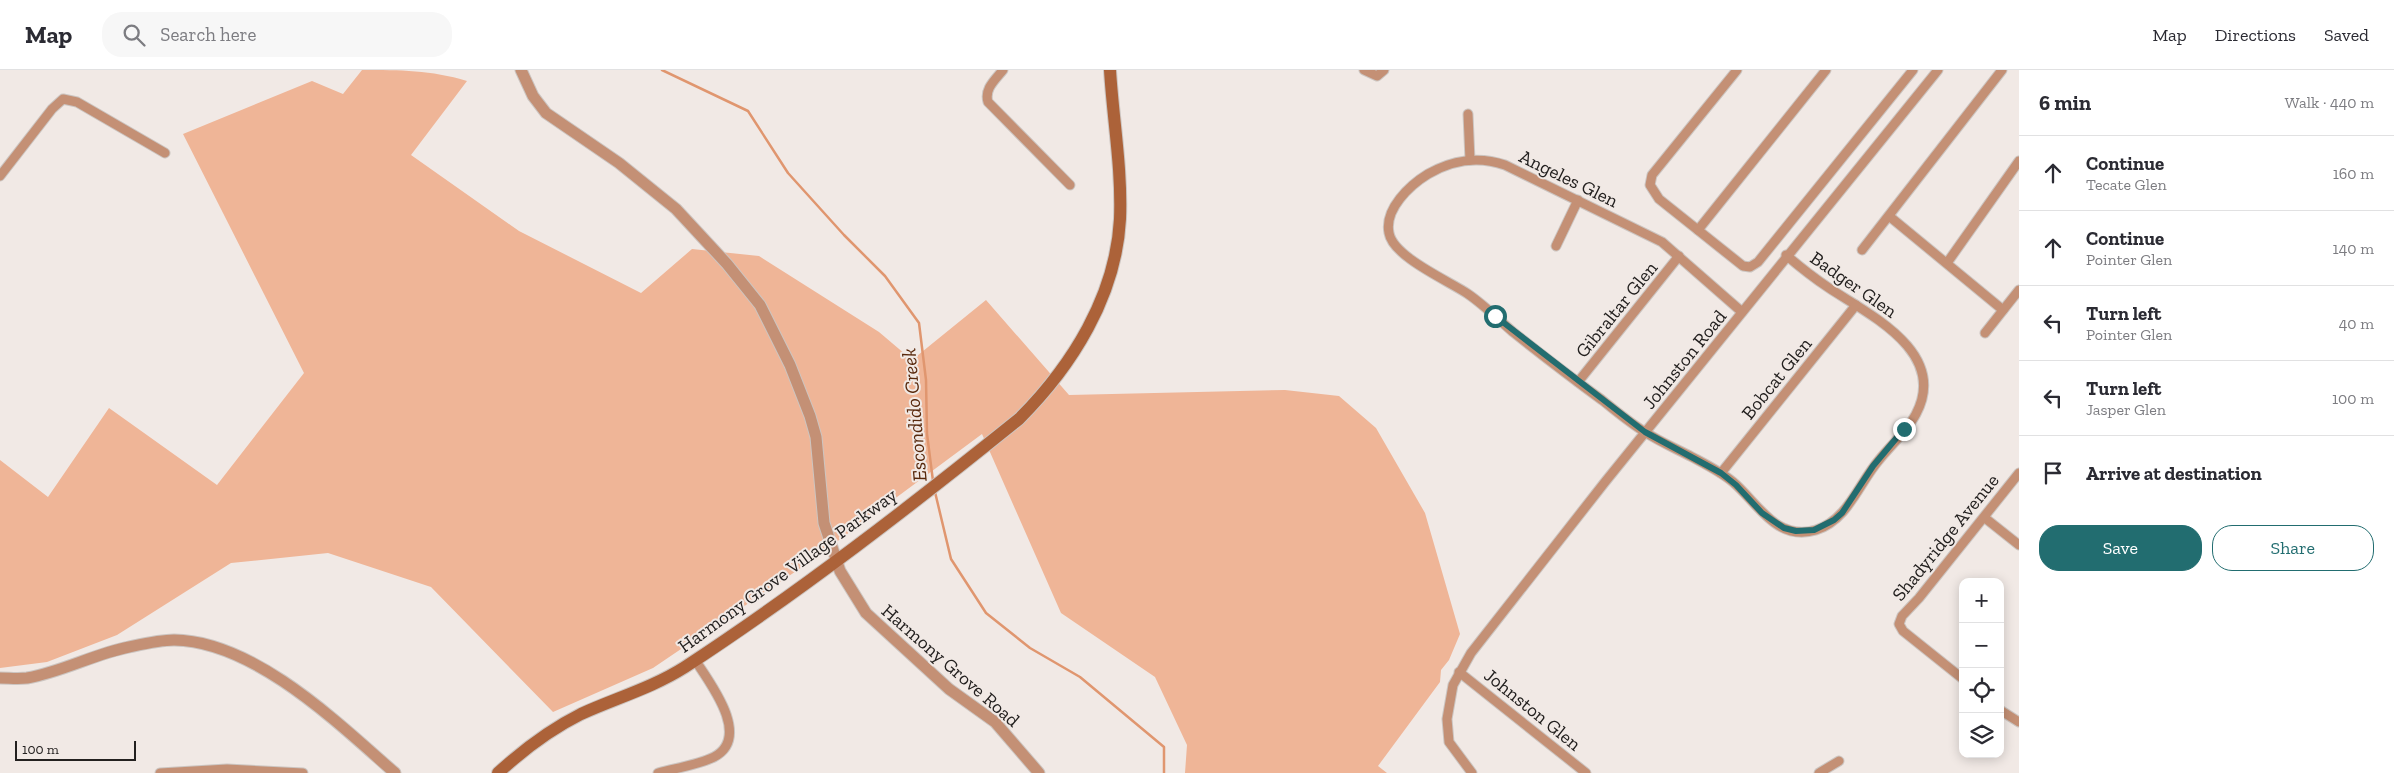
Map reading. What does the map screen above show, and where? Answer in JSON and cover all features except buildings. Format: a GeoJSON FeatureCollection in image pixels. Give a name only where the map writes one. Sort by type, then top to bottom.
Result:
{"type":"FeatureCollection","features":[{"type":"Feature","properties":{"kind":"main road","name":"Harmony Grove Village Parkway"},"geometry":{"type":"LineString","coordinates":[[498,773],[532,744],[568,721],[644,689],[695,660],[862,543],[1019,419],[1041,397],[1064,368],[1084,336],[1101,299],[1111,266],[1120,220],[1118,146],[1110,70]]}},
{"type":"Feature","properties":{"kind":"street","name":"Harmony Grove Road"},"geometry":{"type":"LineString","coordinates":[[521,70],[533,96],[546,113],[619,163],[676,209],[727,264],[760,305],[790,365],[810,416],[816,438],[824,523],[836,561],[866,613],[949,689],[996,722],[1039,773]]}},
{"type":"Feature","properties":{"kind":"street"},"geometry":{"type":"LineString","coordinates":[[1003,70],[988,90],[988,102],[1070,184]]}},
{"type":"Feature","properties":{"kind":"street"},"geometry":{"type":"LineString","coordinates":[[1364,70],[1377,76],[1384,70]]}},
{"type":"Feature","properties":{"kind":"street"},"geometry":{"type":"LineString","coordinates":[[1737,70],[1652,175],[1650,185],[1659,199],[1743,266],[1750,267],[1758,262],[1913,70]]}},
{"type":"Feature","properties":{"kind":"street"},"geometry":{"type":"LineString","coordinates":[[1698,230],[1826,70]]}},
{"type":"Feature","properties":{"kind":"street","name":"Johnston Road"},"geometry":{"type":"LineString","coordinates":[[1472,773],[1449,742],[1447,719],[1459,672],[1471,652],[1786,256],[1938,70]]}},
{"type":"Feature","properties":{"kind":"street"},"geometry":{"type":"LineString","coordinates":[[1862,250],[2002,70]]}},
{"type":"Feature","properties":{"kind":"street"},"geometry":{"type":"LineString","coordinates":[[0,176],[52,110],[63,99],[77,102],[165,153]]}},
{"type":"Feature","properties":{"kind":"street"},"geometry":{"type":"LineString","coordinates":[[1468,114],[1470,160]]}},
{"type":"Feature","properties":{"kind":"street","name":"Angeles Glen"},"geometry":{"type":"LineString","coordinates":[[1578,382],[1475,298],[1401,251],[1389,233],[1394,207],[1414,184],[1439,168],[1470,160],[1489,160],[1505,165],[1650,235],[1679,256],[1742,312]]}},
{"type":"Feature","properties":{"kind":"street"},"geometry":{"type":"LineString","coordinates":[[1947,263],[2019,161]]}},
{"type":"Feature","properties":{"kind":"street"},"geometry":{"type":"LineString","coordinates":[[1556,246],[1578,200]]}},
{"type":"Feature","properties":{"kind":"street"},"geometry":{"type":"LineString","coordinates":[[1889,216],[2003,310]]}},
{"type":"Feature","properties":{"kind":"street","name":"Gibraltar Glen"},"geometry":{"type":"LineString","coordinates":[[1578,382],[1679,256]]}},
{"type":"Feature","properties":{"kind":"street","name":"Badger Glen"},"geometry":{"type":"LineString","coordinates":[[1721,473],[1736,485],[1762,513],[1784,528],[1804,532],[1825,526],[1842,513],[1873,466],[1916,414],[1921,400],[1923,384],[1919,364],[1898,335],[1880,320],[1828,288],[1786,256]]}},
{"type":"Feature","properties":{"kind":"street"},"geometry":{"type":"LineString","coordinates":[[1985,333],[2019,290]]}},
{"type":"Feature","properties":{"kind":"street","name":"Bobcat Glen"},"geometry":{"type":"LineString","coordinates":[[1721,473],[1856,304]]}},
{"type":"Feature","properties":{"kind":"street"},"geometry":{"type":"LineString","coordinates":[[1578,382],[1645,432],[1721,473]]}},
{"type":"Feature","properties":{"kind":"street","name":"Shadyridge Avenue"},"geometry":{"type":"LineString","coordinates":[[1959,676],[1903,631],[1899,624],[1902,616],[1985,518],[2019,473]]}},
{"type":"Feature","properties":{"kind":"street"},"geometry":{"type":"LineString","coordinates":[[1985,518],[2019,545]]}},
{"type":"Feature","properties":{"kind":"street"},"geometry":{"type":"LineString","coordinates":[[0,678],[25,678],[128,647],[174,640],[211,646],[241,656],[270,671],[355,737],[395,773]]}},
{"type":"Feature","properties":{"kind":"street"},"geometry":{"type":"LineString","coordinates":[[658,773],[709,759],[722,752],[729,741],[731,729],[729,721],[695,660]]}},
{"type":"Feature","properties":{"kind":"street","name":"Johnston Glen"},"geometry":{"type":"LineString","coordinates":[[1459,672],[1586,773]]}},
{"type":"Feature","properties":{"kind":"street"},"geometry":{"type":"LineString","coordinates":[[2004,713],[2019,722]]}},
{"type":"Feature","properties":{"kind":"street"},"geometry":{"type":"LineString","coordinates":[[1819,773],[1839,761]]}},
{"type":"Feature","properties":{"kind":"street"},"geometry":{"type":"LineString","coordinates":[[160,773],[227,769],[303,773]]}},
{"type":"Feature","properties":{"kind":"shaded area"},"geometry":{"type":"Polygon","coordinates":[[[362,70],[428,73],[467,81],[411,155],[519,231],[641,293],[692,249],[759,256],[879,332],[912,360],[986,300],[1069,395],[1285,390],[1339,396],[1376,428],[1425,513],[1460,634],[1449,660],[1441,670],[1440,682],[1378,766],[1387,773],[1185,773],[1187,745],[1155,677],[1061,613],[982,434],[808,563],[653,668],[553,712],[431,587],[328,553],[231,563],[117,635],[47,662],[0,668],[0,460],[48,497],[109,408],[217,485],[304,373],[183,134],[312,81],[343,94],[362,70]]]}},
{"type":"Feature","properties":{"kind":"waterway","name":"Escondido Creek"},"geometry":{"type":"LineString","coordinates":[[662,70],[748,111],[788,173],[844,235],[885,276],[919,323],[926,380],[927,434],[933,481]]}},
{"type":"Feature","properties":{"kind":"waterway","name":"Escondido Creek"},"geometry":{"type":"LineString","coordinates":[[935,492],[951,559],[986,613],[1030,648],[1080,677],[1164,747],[1164,773]]}},
{"type":"Feature","properties":{"kind":"route"},"geometry":{"type":"LineString","coordinates":[[1495,316],[1645,432],[1721,473],[1736,485],[1772,522],[1784,528],[1804,532],[1825,526],[1834,520],[1842,513],[1873,466],[1904,429]]}}]}
